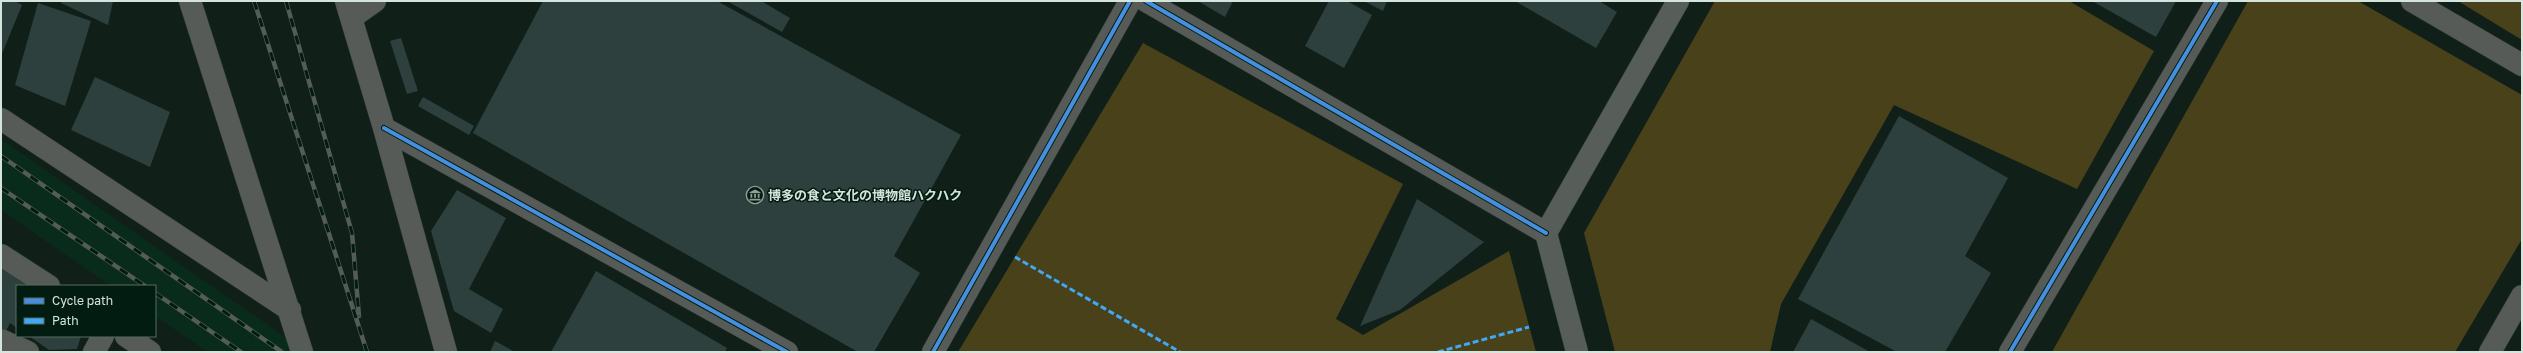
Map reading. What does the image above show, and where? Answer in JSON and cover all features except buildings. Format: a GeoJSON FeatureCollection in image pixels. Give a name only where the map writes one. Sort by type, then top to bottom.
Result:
{"type":"FeatureCollection","features":[{"type":"Feature","properties":{"kind":"street"},"geometry":{"type":"LineString","coordinates":[[190,1],[290,310],[302,352]]}},
{"type":"Feature","properties":{"kind":"street"},"geometry":{"type":"LineString","coordinates":[[375,1],[348,9],[384,128],[446,352]]}},
{"type":"Feature","properties":{"kind":"street"},"geometry":{"type":"LineString","coordinates":[[933,352],[1130,1]]}},
{"type":"Feature","properties":{"kind":"street"},"geometry":{"type":"LineString","coordinates":[[1146,1],[1546,233]]}},
{"type":"Feature","properties":{"kind":"street"},"geometry":{"type":"LineString","coordinates":[[1577,352],[1546,233],[1678,1]]}},
{"type":"Feature","properties":{"kind":"street"},"geometry":{"type":"LineString","coordinates":[[2010,352],[2217,1]]}},
{"type":"Feature","properties":{"kind":"street"},"geometry":{"type":"LineString","coordinates":[[2412,1],[2522,65]]}},
{"type":"Feature","properties":{"kind":"street"},"geometry":{"type":"LineString","coordinates":[[1,119],[290,310]]}},
{"type":"Feature","properties":{"kind":"street"},"geometry":{"type":"LineString","coordinates":[[384,128],[786,352]]}},
{"type":"Feature","properties":{"kind":"street"},"geometry":{"type":"LineString","coordinates":[[1,255],[47,285]]}},
{"type":"Feature","properties":{"kind":"street"},"geometry":{"type":"LineString","coordinates":[[2490,352],[2522,296]]}},
{"type":"Feature","properties":{"kind":"street"},"geometry":{"type":"LineString","coordinates":[[94,352],[102,337]]}},
{"type":"Feature","properties":{"kind":"street"},"geometry":{"type":"LineString","coordinates":[[128,337],[150,352]]}},
{"type":"Feature","properties":{"kind":"street"},"geometry":{"type":"LineString","coordinates":[[1,340],[28,352]]}},
{"type":"Feature","properties":{"kind":"shaded area"},"geometry":{"type":"Polygon","coordinates":[[[1715,1],[2069,1],[2154,51],[2077,189],[1894,105],[1781,304],[1770,352],[1615,352],[1584,233],[1715,1]]]}},
{"type":"Feature","properties":{"kind":"shaded area"},"geometry":{"type":"Polygon","coordinates":[[[2248,1],[2358,1],[2522,95],[2522,239],[2455,352],[2052,352],[2248,1]]]}},
{"type":"Feature","properties":{"kind":"shaded area"},"geometry":{"type":"Polygon","coordinates":[[[2458,1],[2522,1],[2522,40],[2458,1]]]}},
{"type":"Feature","properties":{"kind":"shaded area"},"geometry":{"type":"Polygon","coordinates":[[[1143,43],[1403,184],[1336,319],[1363,335],[1509,251],[1536,352],[958,352],[1143,43]]]}},
{"type":"Feature","properties":{"kind":"shaded area"},"geometry":{"type":"Polygon","coordinates":[[[1,139],[307,352],[208,352],[156,317],[156,285],[110,285],[1,210],[1,139]]]}},
{"type":"Feature","properties":{"kind":"railway"},"geometry":{"type":"LineString","coordinates":[[254,1],[367,352]]}},
{"type":"Feature","properties":{"kind":"railway"},"geometry":{"type":"LineString","coordinates":[[286,1],[352,233],[359,316]]}},
{"type":"Feature","properties":{"kind":"railway"},"geometry":{"type":"LineString","coordinates":[[1,156],[282,352]]}},
{"type":"Feature","properties":{"kind":"railway"},"geometry":{"type":"LineString","coordinates":[[1,188],[144,285]]}},
{"type":"Feature","properties":{"kind":"railway"},"geometry":{"type":"LineString","coordinates":[[156,294],[241,352]]}},
{"type":"Feature","properties":{"kind":"marked path"},"geometry":{"type":"LineString","coordinates":[[1015,257],[1180,352]]}},
{"type":"Feature","properties":{"kind":"marked path"},"geometry":{"type":"LineString","coordinates":[[1438,352],[1529,327]]}},
{"type":"Feature","properties":{"kind":"cycle path"},"geometry":{"type":"LineString","coordinates":[[933,352],[1130,1]]}},
{"type":"Feature","properties":{"kind":"cycle path"},"geometry":{"type":"LineString","coordinates":[[1146,1],[1546,233]]}},
{"type":"Feature","properties":{"kind":"cycle path"},"geometry":{"type":"LineString","coordinates":[[2010,352],[2217,1]]}},
{"type":"Feature","properties":{"kind":"cycle path"},"geometry":{"type":"LineString","coordinates":[[384,128],[787,352]]}},
{"type":"Feature","properties":{"kind":"place","name":"博多の食と文化の博物館ハクハク"},"geometry":{"type":"Point","coordinates":[755,195]}}]}
